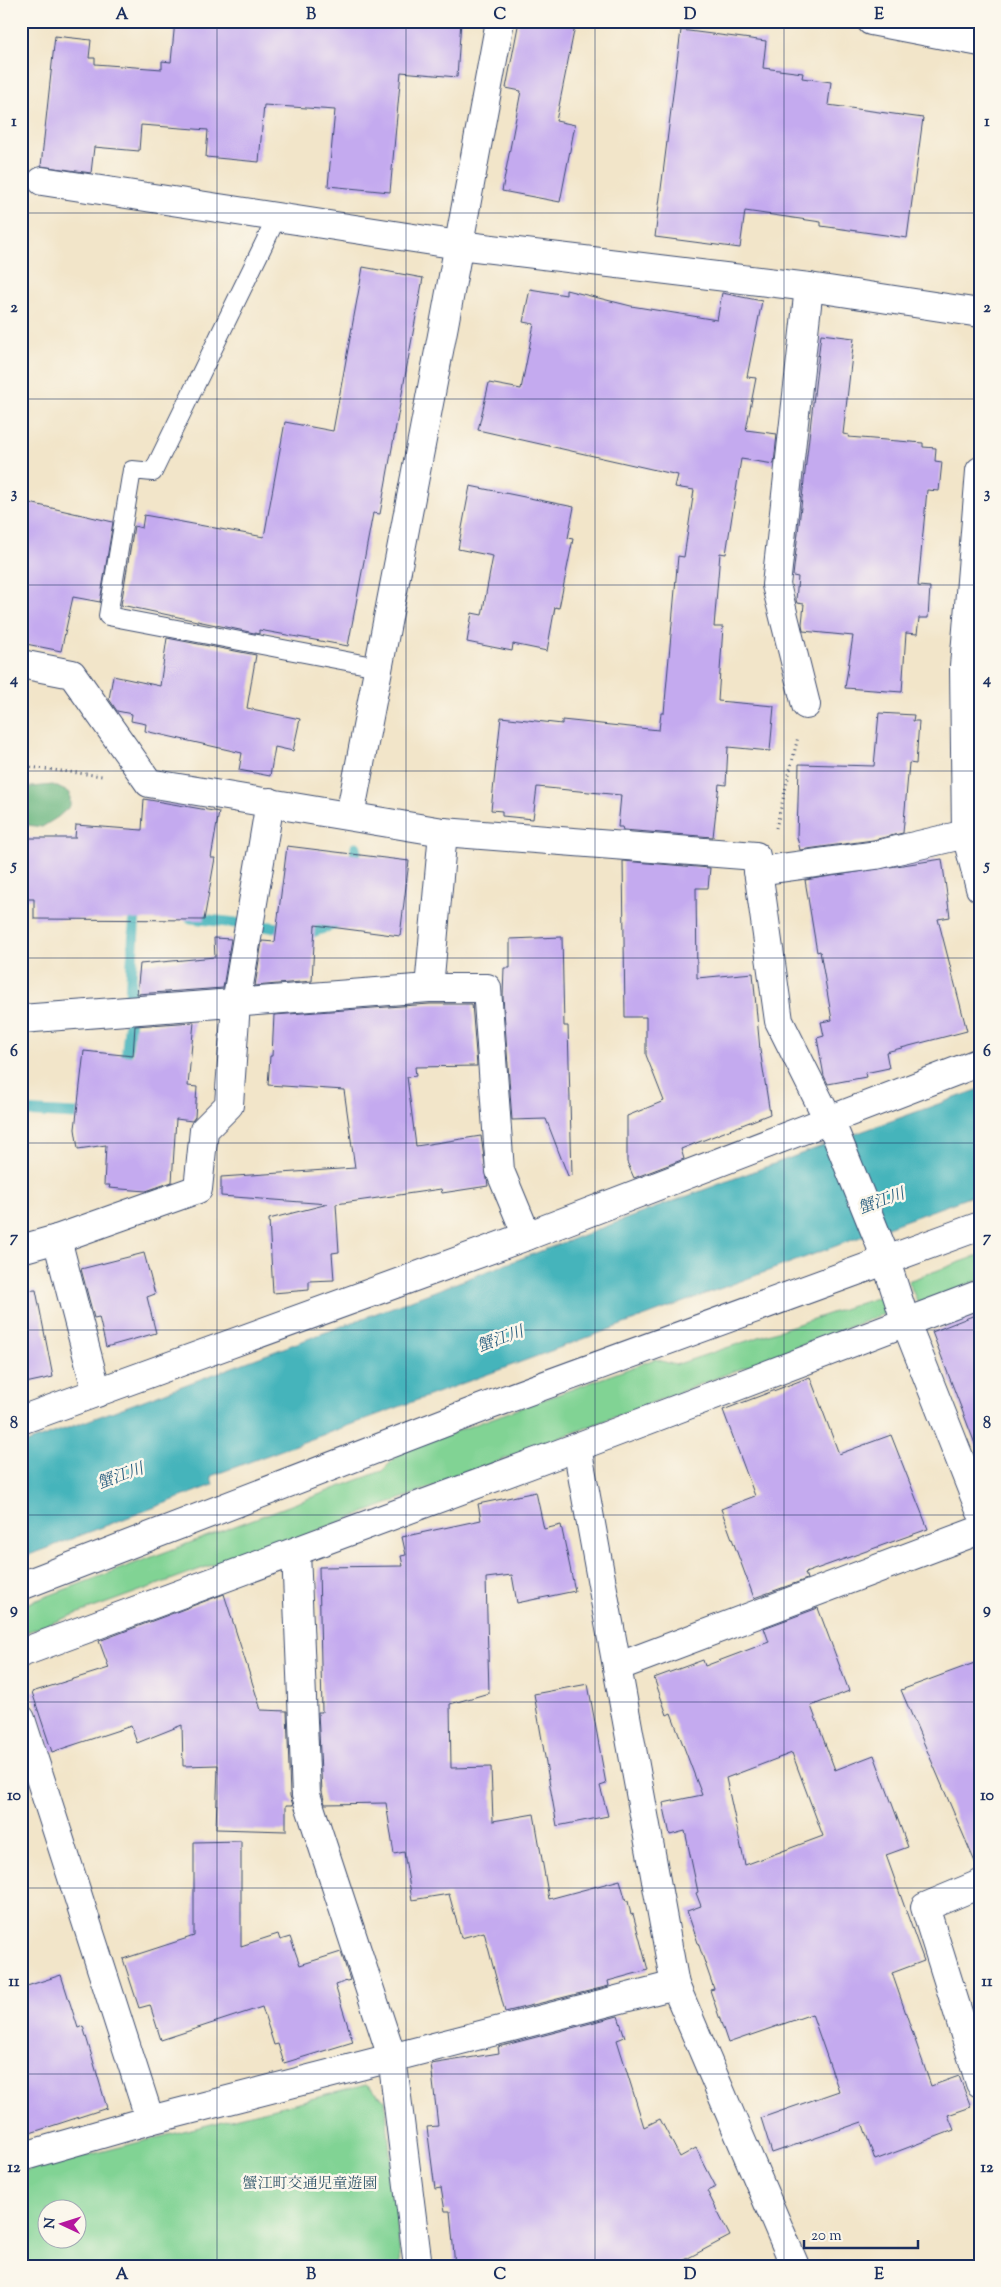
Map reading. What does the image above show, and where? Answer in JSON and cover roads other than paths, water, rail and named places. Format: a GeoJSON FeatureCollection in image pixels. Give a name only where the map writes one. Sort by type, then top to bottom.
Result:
{"type":"FeatureCollection","features":[{"type":"Feature","properties":{"kind":"street"},"geometry":{"type":"LineString","coordinates":[[350,816],[500,21]]}},
{"type":"Feature","properties":{"kind":"street"},"geometry":{"type":"LineString","coordinates":[[871,21],[974,34]]}},
{"type":"Feature","properties":{"kind":"street"},"geometry":{"type":"LineString","coordinates":[[42,181],[459,245],[809,287],[980,313]]}},
{"type":"Feature","properties":{"kind":"street"},"geometry":{"type":"LineString","coordinates":[[806,705],[776,585],[809,287]]}},
{"type":"Feature","properties":{"kind":"street"},"geometry":{"type":"LineString","coordinates":[[980,470],[972,666],[973,834],[980,888]]}},
{"type":"Feature","properties":{"kind":"street"},"geometry":{"type":"LineString","coordinates":[[21,664],[72,674],[149,782],[443,832],[756,856],[762,870],[779,1021],[832,1127],[883,1253],[906,1323],[980,1510]]}},
{"type":"Feature","properties":{"kind":"street"},"geometry":{"type":"LineString","coordinates":[[21,1249],[57,1239],[198,1189],[204,1130],[229,1105],[236,1002],[270,802]]}},
{"type":"Feature","properties":{"kind":"street"},"geometry":{"type":"LineString","coordinates":[[429,988],[443,832]]}},
{"type":"Feature","properties":{"kind":"street"},"geometry":{"type":"LineString","coordinates":[[762,870],[876,855],[973,834]]}},
{"type":"Feature","properties":{"kind":"street"},"geometry":{"type":"LineString","coordinates":[[21,1019],[429,988],[487,988],[500,1172],[527,1236]]}},
{"type":"Feature","properties":{"kind":"street"},"geometry":{"type":"LineString","coordinates":[[21,1420],[832,1127],[980,1062]]}},
{"type":"Feature","properties":{"kind":"street"},"geometry":{"type":"LineString","coordinates":[[21,1586],[883,1253],[980,1226]]}},
{"type":"Feature","properties":{"kind":"street"},"geometry":{"type":"LineString","coordinates":[[57,1239],[97,1393]]}},
{"type":"Feature","properties":{"kind":"street"},"geometry":{"type":"LineString","coordinates":[[21,1653],[577,1447],[980,1294]]}},
{"type":"Feature","properties":{"kind":"street"},"geometry":{"type":"LineString","coordinates":[[577,1447],[676,1985],[795,2266]]}},
{"type":"Feature","properties":{"kind":"street"},"geometry":{"type":"LineString","coordinates":[[617,1667],[980,1530]]}},
{"type":"Feature","properties":{"kind":"street"},"geometry":{"type":"LineString","coordinates":[[296,1552],[306,1795],[392,2057],[418,2266]]}},
{"type":"Feature","properties":{"kind":"street"},"geometry":{"type":"LineString","coordinates":[[21,1719],[150,2120]]}},
{"type":"Feature","properties":{"kind":"street"},"geometry":{"type":"LineString","coordinates":[[980,1884],[925,1907],[980,2083]]}},
{"type":"Feature","properties":{"kind":"street"},"geometry":{"type":"LineString","coordinates":[[21,2157],[150,2120],[676,1985]]}},
{"type":"Feature","properties":{"kind":"lane"},"geometry":{"type":"LineString","coordinates":[[277,217],[153,472],[132,470],[108,616],[378,667]]}},
{"type":"Feature","properties":{"kind":"water","name":"蟹江川"},"geometry":{"type":"Polygon","coordinates":[[[980,1089],[980,1193],[211,1476],[213,1485],[21,1558],[21,1445],[740,1176],[980,1089]]]}},
{"type":"Feature","properties":{"kind":"waterway"},"geometry":{"type":"LineString","coordinates":[[354,868],[356,847]]}},
{"type":"Feature","properties":{"kind":"waterway"},"geometry":{"type":"LineString","coordinates":[[130,997],[135,911],[140,912]]}},
{"type":"Feature","properties":{"kind":"waterway"},"geometry":{"type":"LineString","coordinates":[[191,918],[236,923]]}},
{"type":"Feature","properties":{"kind":"waterway"},"geometry":{"type":"LineString","coordinates":[[262,926],[312,932],[341,922]]}},
{"type":"Feature","properties":{"kind":"waterway"},"geometry":{"type":"LineString","coordinates":[[125,1071],[130,1019]]}},
{"type":"Feature","properties":{"kind":"waterway"},"geometry":{"type":"LineString","coordinates":[[21,1111],[92,1115]]}},
{"type":"Feature","properties":{"kind":"park label","name":"蟹江町交通児童遊園"},"geometry":{"type":"Point","coordinates":[310,2183]}}]}
